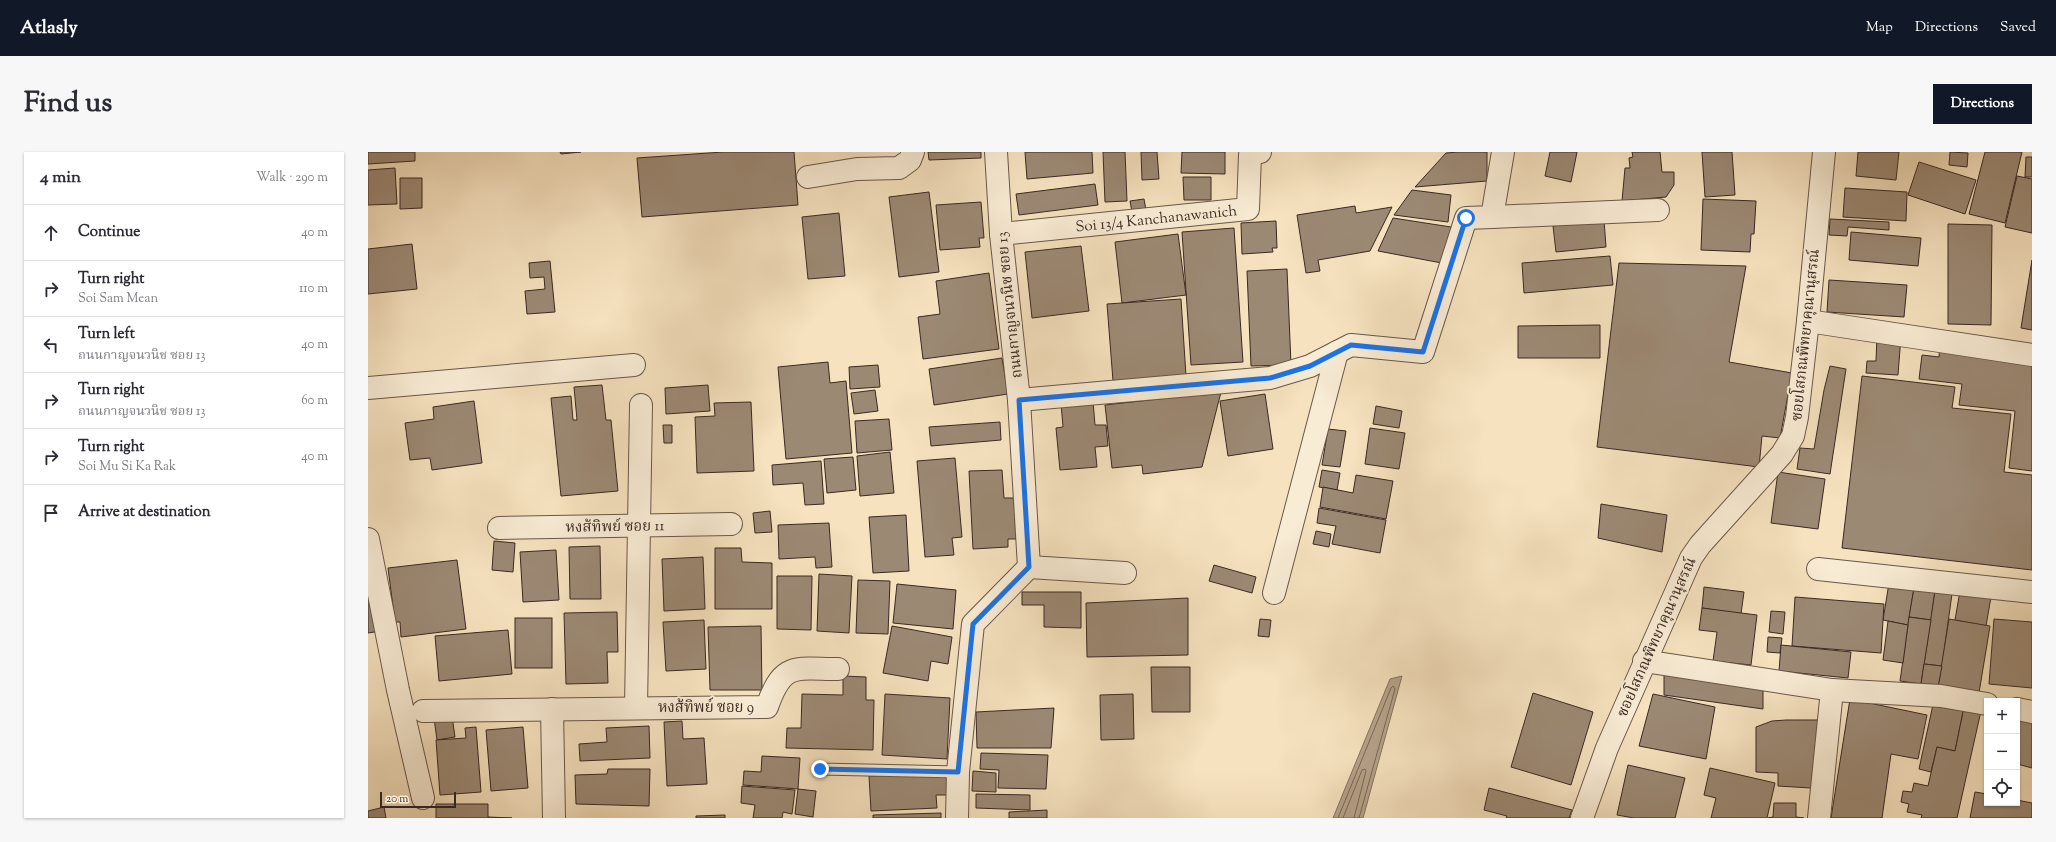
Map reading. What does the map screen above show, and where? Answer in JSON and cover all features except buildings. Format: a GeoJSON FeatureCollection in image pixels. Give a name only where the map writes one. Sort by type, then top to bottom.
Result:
{"type":"FeatureCollection","features":[{"type":"Feature","properties":{"kind":"street"},"geometry":{"type":"LineString","coordinates":[[808,177],[857,169],[899,168],[910,160],[913,152]]}},
{"type":"Feature","properties":{"kind":"street","name":"ถนนกาญจนวนิช ซอย 13"},"geometry":{"type":"LineString","coordinates":[[996,152],[1001,234],[1019,400],[1029,567]]}},
{"type":"Feature","properties":{"kind":"street","name":"Soi 13/4 Kanchanawanich"},"geometry":{"type":"LineString","coordinates":[[1001,234],[1248,209],[1250,155],[1260,152]]}},
{"type":"Feature","properties":{"kind":"street"},"geometry":{"type":"LineString","coordinates":[[1492,217],[1503,152]]}},
{"type":"Feature","properties":{"kind":"street","name":"ซอยโสภณพิทยาคุณานุสรณ์"},"geometry":{"type":"LineString","coordinates":[[1582,818],[1604,754],[1687,565],[1695,551],[1782,454],[1793,436],[1797,417],[1808,321],[1824,152]]}},
{"type":"Feature","properties":{"kind":"street"},"geometry":{"type":"LineString","coordinates":[[1019,400],[1255,380],[1283,375],[1310,366],[1351,345],[1423,352],[1466,218],[1658,210]]}},
{"type":"Feature","properties":{"kind":"street"},"geometry":{"type":"LineString","coordinates":[[1808,321],[2032,355]]}},
{"type":"Feature","properties":{"kind":"street"},"geometry":{"type":"LineString","coordinates":[[1274,592],[1337,352]]}},
{"type":"Feature","properties":{"kind":"street"},"geometry":{"type":"LineString","coordinates":[[368,388],[634,365]]}},
{"type":"Feature","properties":{"kind":"street"},"geometry":{"type":"LineString","coordinates":[[636,707],[641,405]]}},
{"type":"Feature","properties":{"kind":"street","name":"หงส้ทิพย์ ซอย 11"},"geometry":{"type":"LineString","coordinates":[[499,528],[731,524]]}},
{"type":"Feature","properties":{"kind":"street"},"geometry":{"type":"LineString","coordinates":[[368,539],[398,690],[423,798]]}},
{"type":"Feature","properties":{"kind":"street"},"geometry":{"type":"LineString","coordinates":[[957,818],[958,772],[973,624],[1029,567],[1125,573]]}},
{"type":"Feature","properties":{"kind":"street"},"geometry":{"type":"LineString","coordinates":[[1818,568],[2032,592]]}},
{"type":"Feature","properties":{"kind":"street"},"geometry":{"type":"LineString","coordinates":[[1644,661],[1832,690],[1941,696],[1984,703]]}},
{"type":"Feature","properties":{"kind":"street","name":"หงส้ทิพย์ ซอย 9"},"geometry":{"type":"LineString","coordinates":[[423,711],[636,707],[767,707],[775,685],[780,678],[794,668],[838,669]]}},
{"type":"Feature","properties":{"kind":"street"},"geometry":{"type":"LineString","coordinates":[[1819,818],[1832,690]]}},
{"type":"Feature","properties":{"kind":"street"},"geometry":{"type":"LineString","coordinates":[[552,709],[554,818]]}},
{"type":"Feature","properties":{"kind":"street"},"geometry":{"type":"LineString","coordinates":[[2020,710],[2032,712]]}},
{"type":"Feature","properties":{"kind":"lane"},"geometry":{"type":"LineString","coordinates":[[820,769],[958,772]]}},
{"type":"Feature","properties":{"kind":"water"},"geometry":{"type":"Polygon","coordinates":[[[1402,676],[1363,818],[1333,818],[1390,679],[1402,676]]]}},
{"type":"Feature","properties":{"kind":"route"},"geometry":{"type":"LineString","coordinates":[[820,769],[958,772],[973,624],[1029,567],[1019,400],[1270,378],[1310,366],[1351,345],[1423,352],[1466,218]]}}]}
